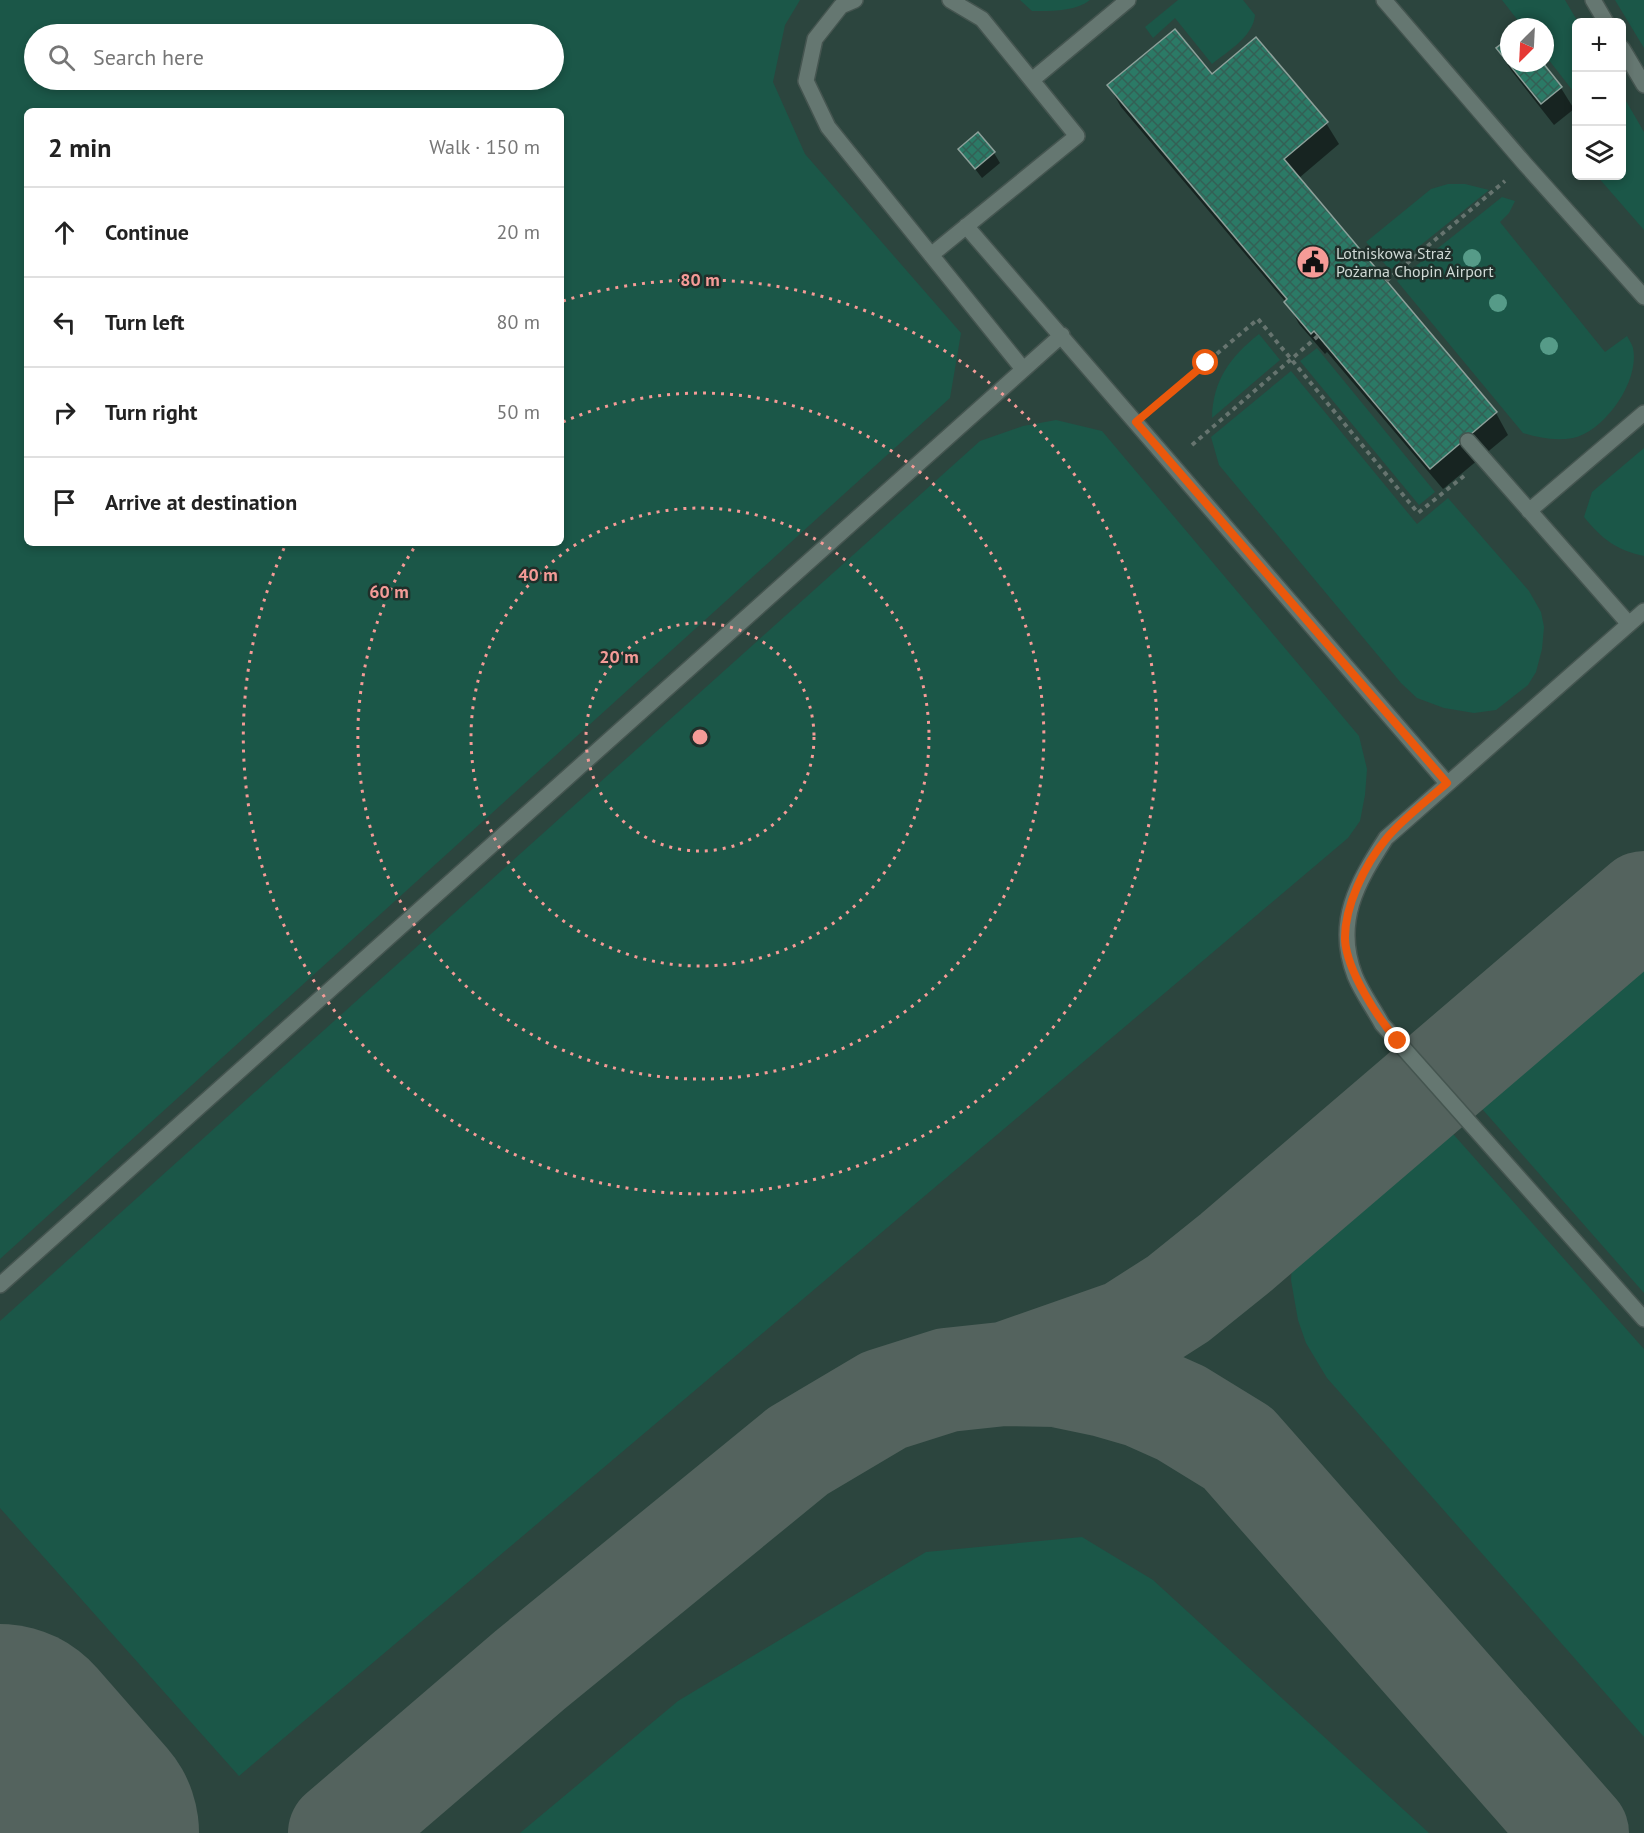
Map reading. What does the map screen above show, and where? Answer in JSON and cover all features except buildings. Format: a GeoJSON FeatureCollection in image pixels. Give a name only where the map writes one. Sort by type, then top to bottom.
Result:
{"type":"FeatureCollection","features":[{"type":"Feature","properties":{"kind":"lane"},"geometry":{"type":"LineString","coordinates":[[855,0],[841,6],[815,39],[806,81],[828,128],[1023,369]]}},
{"type":"Feature","properties":{"kind":"lane"},"geometry":{"type":"LineString","coordinates":[[931,255],[1077,136],[982,19],[950,0]]}},
{"type":"Feature","properties":{"kind":"lane"},"geometry":{"type":"LineString","coordinates":[[1032,80],[1128,0]]}},
{"type":"Feature","properties":{"kind":"lane"},"geometry":{"type":"LineString","coordinates":[[1384,0],[1525,164],[1644,297]]}},
{"type":"Feature","properties":{"kind":"lane"},"geometry":{"type":"LineString","coordinates":[[1593,0],[1604,18]]}},
{"type":"Feature","properties":{"kind":"lane"},"geometry":{"type":"LineString","coordinates":[[1626,55],[1644,85]]}},
{"type":"Feature","properties":{"kind":"lane"},"geometry":{"type":"LineString","coordinates":[[966,226],[1447,783]]}},
{"type":"Feature","properties":{"kind":"lane"},"geometry":{"type":"LineString","coordinates":[[0,1285],[1062,335]]}},
{"type":"Feature","properties":{"kind":"lane"},"geometry":{"type":"LineString","coordinates":[[1529,511],[1644,413]]}},
{"type":"Feature","properties":{"kind":"lane"},"geometry":{"type":"LineString","coordinates":[[1468,441],[1629,624]]}},
{"type":"Feature","properties":{"kind":"lane"},"geometry":{"type":"LineString","coordinates":[[1644,611],[1386,838],[1362,875],[1350,908],[1345,941],[1355,977],[1382,1024],[1644,1319]]}},
{"type":"Feature","properties":{"kind":"path"},"geometry":{"type":"LineString","coordinates":[[1386,281],[1525,164]]}},
{"type":"Feature","properties":{"kind":"path"},"geometry":{"type":"LineString","coordinates":[[1136,422],[1258,319],[1418,513],[1484,460]]}},
{"type":"Feature","properties":{"kind":"path"},"geometry":{"type":"LineString","coordinates":[[1171,463],[1318,336]]}},
{"type":"Feature","properties":{"kind":"shaded area"},"geometry":{"type":"Polygon","coordinates":[[[0,0],[1644,0],[1644,1833],[0,1833],[0,0]]]}},
{"type":"Feature","properties":{"kind":"green space"},"geometry":{"type":"Polygon","coordinates":[[[0,0],[800,0],[785,25],[773,82],[805,154],[961,333],[950,398],[0,1259],[0,0]]]}},
{"type":"Feature","properties":{"kind":"green space"},"geometry":{"type":"Polygon","coordinates":[[[1020,0],[1090,0],[1070,9],[1032,11],[1020,0]]]}},
{"type":"Feature","properties":{"kind":"green space"},"geometry":{"type":"Polygon","coordinates":[[[1178,0],[1243,0],[1255,15],[1253,23],[1239,43],[1212,64],[1175,18],[1153,38],[1145,27],[1178,0]]]}},
{"type":"Feature","properties":{"kind":"green space"},"geometry":{"type":"Polygon","coordinates":[[[1502,0],[1565,0],[1576,18],[1572,18],[1572,90],[1554,67],[1554,18],[1516,18],[1502,0]]]}},
{"type":"Feature","properties":{"kind":"green space"},"geometry":{"type":"Polygon","coordinates":[[[1615,0],[1644,0],[1644,48],[1626,18],[1615,0]]]}},
{"type":"Feature","properties":{"kind":"green space"},"geometry":{"type":"Polygon","coordinates":[[[1626,101],[1644,132],[1644,230],[1600,180],[1626,180],[1626,101]]]}},
{"type":"Feature","properties":{"kind":"green space"},"geometry":{"type":"Polygon","coordinates":[[[1448,184],[1465,184],[1489,190],[1390,270],[1366,242],[1431,189],[1448,184]]]}},
{"type":"Feature","properties":{"kind":"green space"},"geometry":{"type":"Polygon","coordinates":[[[1502,197],[1515,201],[1509,213],[1500,222],[1605,352],[1627,336],[1633,348],[1634,361],[1631,375],[1618,403],[1597,426],[1573,438],[1548,438],[1523,433],[1397,281],[1502,197]]]}},
{"type":"Feature","properties":{"kind":"green space"},"geometry":{"type":"Polygon","coordinates":[[[1259,334],[1280,360],[1212,418],[1216,392],[1225,370],[1240,351],[1259,334]]]}},
{"type":"Feature","properties":{"kind":"green space"},"geometry":{"type":"Polygon","coordinates":[[[1317,348],[1435,492],[1419,505],[1300,361],[1317,348]]]}},
{"type":"Feature","properties":{"kind":"green space"},"geometry":{"type":"Polygon","coordinates":[[[1291,371],[1417,524],[1448,498],[1529,591],[1541,612],[1544,627],[1542,649],[1536,672],[1528,685],[1496,710],[1474,713],[1444,708],[1417,698],[1401,683],[1219,465],[1211,437],[1291,371]]]}},
{"type":"Feature","properties":{"kind":"green space"},"geometry":{"type":"Polygon","coordinates":[[[1056,420],[1102,431],[1359,736],[1367,769],[1360,821],[1348,838],[239,1776],[0,1508],[0,1321],[980,441],[1023,426],[1056,420]]]}},
{"type":"Feature","properties":{"kind":"green space"},"geometry":{"type":"Polygon","coordinates":[[[1644,448],[1644,556],[1617,547],[1597,532],[1584,517],[1592,492],[1644,448]]]}},
{"type":"Feature","properties":{"kind":"green space"},"geometry":{"type":"Polygon","coordinates":[[[1644,925],[1644,1293],[1469,1094],[1466,1082],[1468,1076],[1644,925]]]}},
{"type":"Feature","properties":{"kind":"green space"},"geometry":{"type":"Polygon","coordinates":[[[1430,1108],[1644,1349],[1644,1737],[1327,1378],[1306,1343],[1298,1320],[1291,1280],[1293,1245],[1303,1223],[1351,1176],[1430,1108]]]}},
{"type":"Feature","properties":{"kind":"green space"},"geometry":{"type":"Polygon","coordinates":[[[1082,1537],[1153,1580],[1429,1833],[520,1833],[678,1701],[926,1552],[1082,1537]]]}},
{"type":"Feature","properties":{"kind":"taxiway"},"geometry":{"type":"LineString","coordinates":[[1011,1372],[1128,1331],[1178,1299],[1234,1254],[1644,903]]}},
{"type":"Feature","properties":{"kind":"taxiway"},"geometry":{"type":"LineString","coordinates":[[340,1833],[530,1670],[798,1451],[884,1400],[947,1380],[1003,1374],[1057,1375],[1143,1396],[1181,1413],[1238,1448],[1577,1833]]}},
{"type":"Feature","properties":{"kind":"taxiway"},"geometry":{"type":"LineString","coordinates":[[14,1770],[40,1833]]}},
{"type":"Feature","properties":{"kind":"runway"},"geometry":{"type":"LineString","coordinates":[[0,1753],[70,1833]]}},
{"type":"Feature","properties":{"kind":"place","name":"Lotniskowa Straż Pożarna Chopin Airport"},"geometry":{"type":"Point","coordinates":[1313,262]}},
{"type":"Feature","properties":{"kind":"route"},"geometry":{"type":"LineString","coordinates":[[1206,363],[1136,422],[1447,783],[1386,838],[1362,875],[1350,908],[1345,941],[1355,977],[1382,1024],[1398,1041]]}}]}
